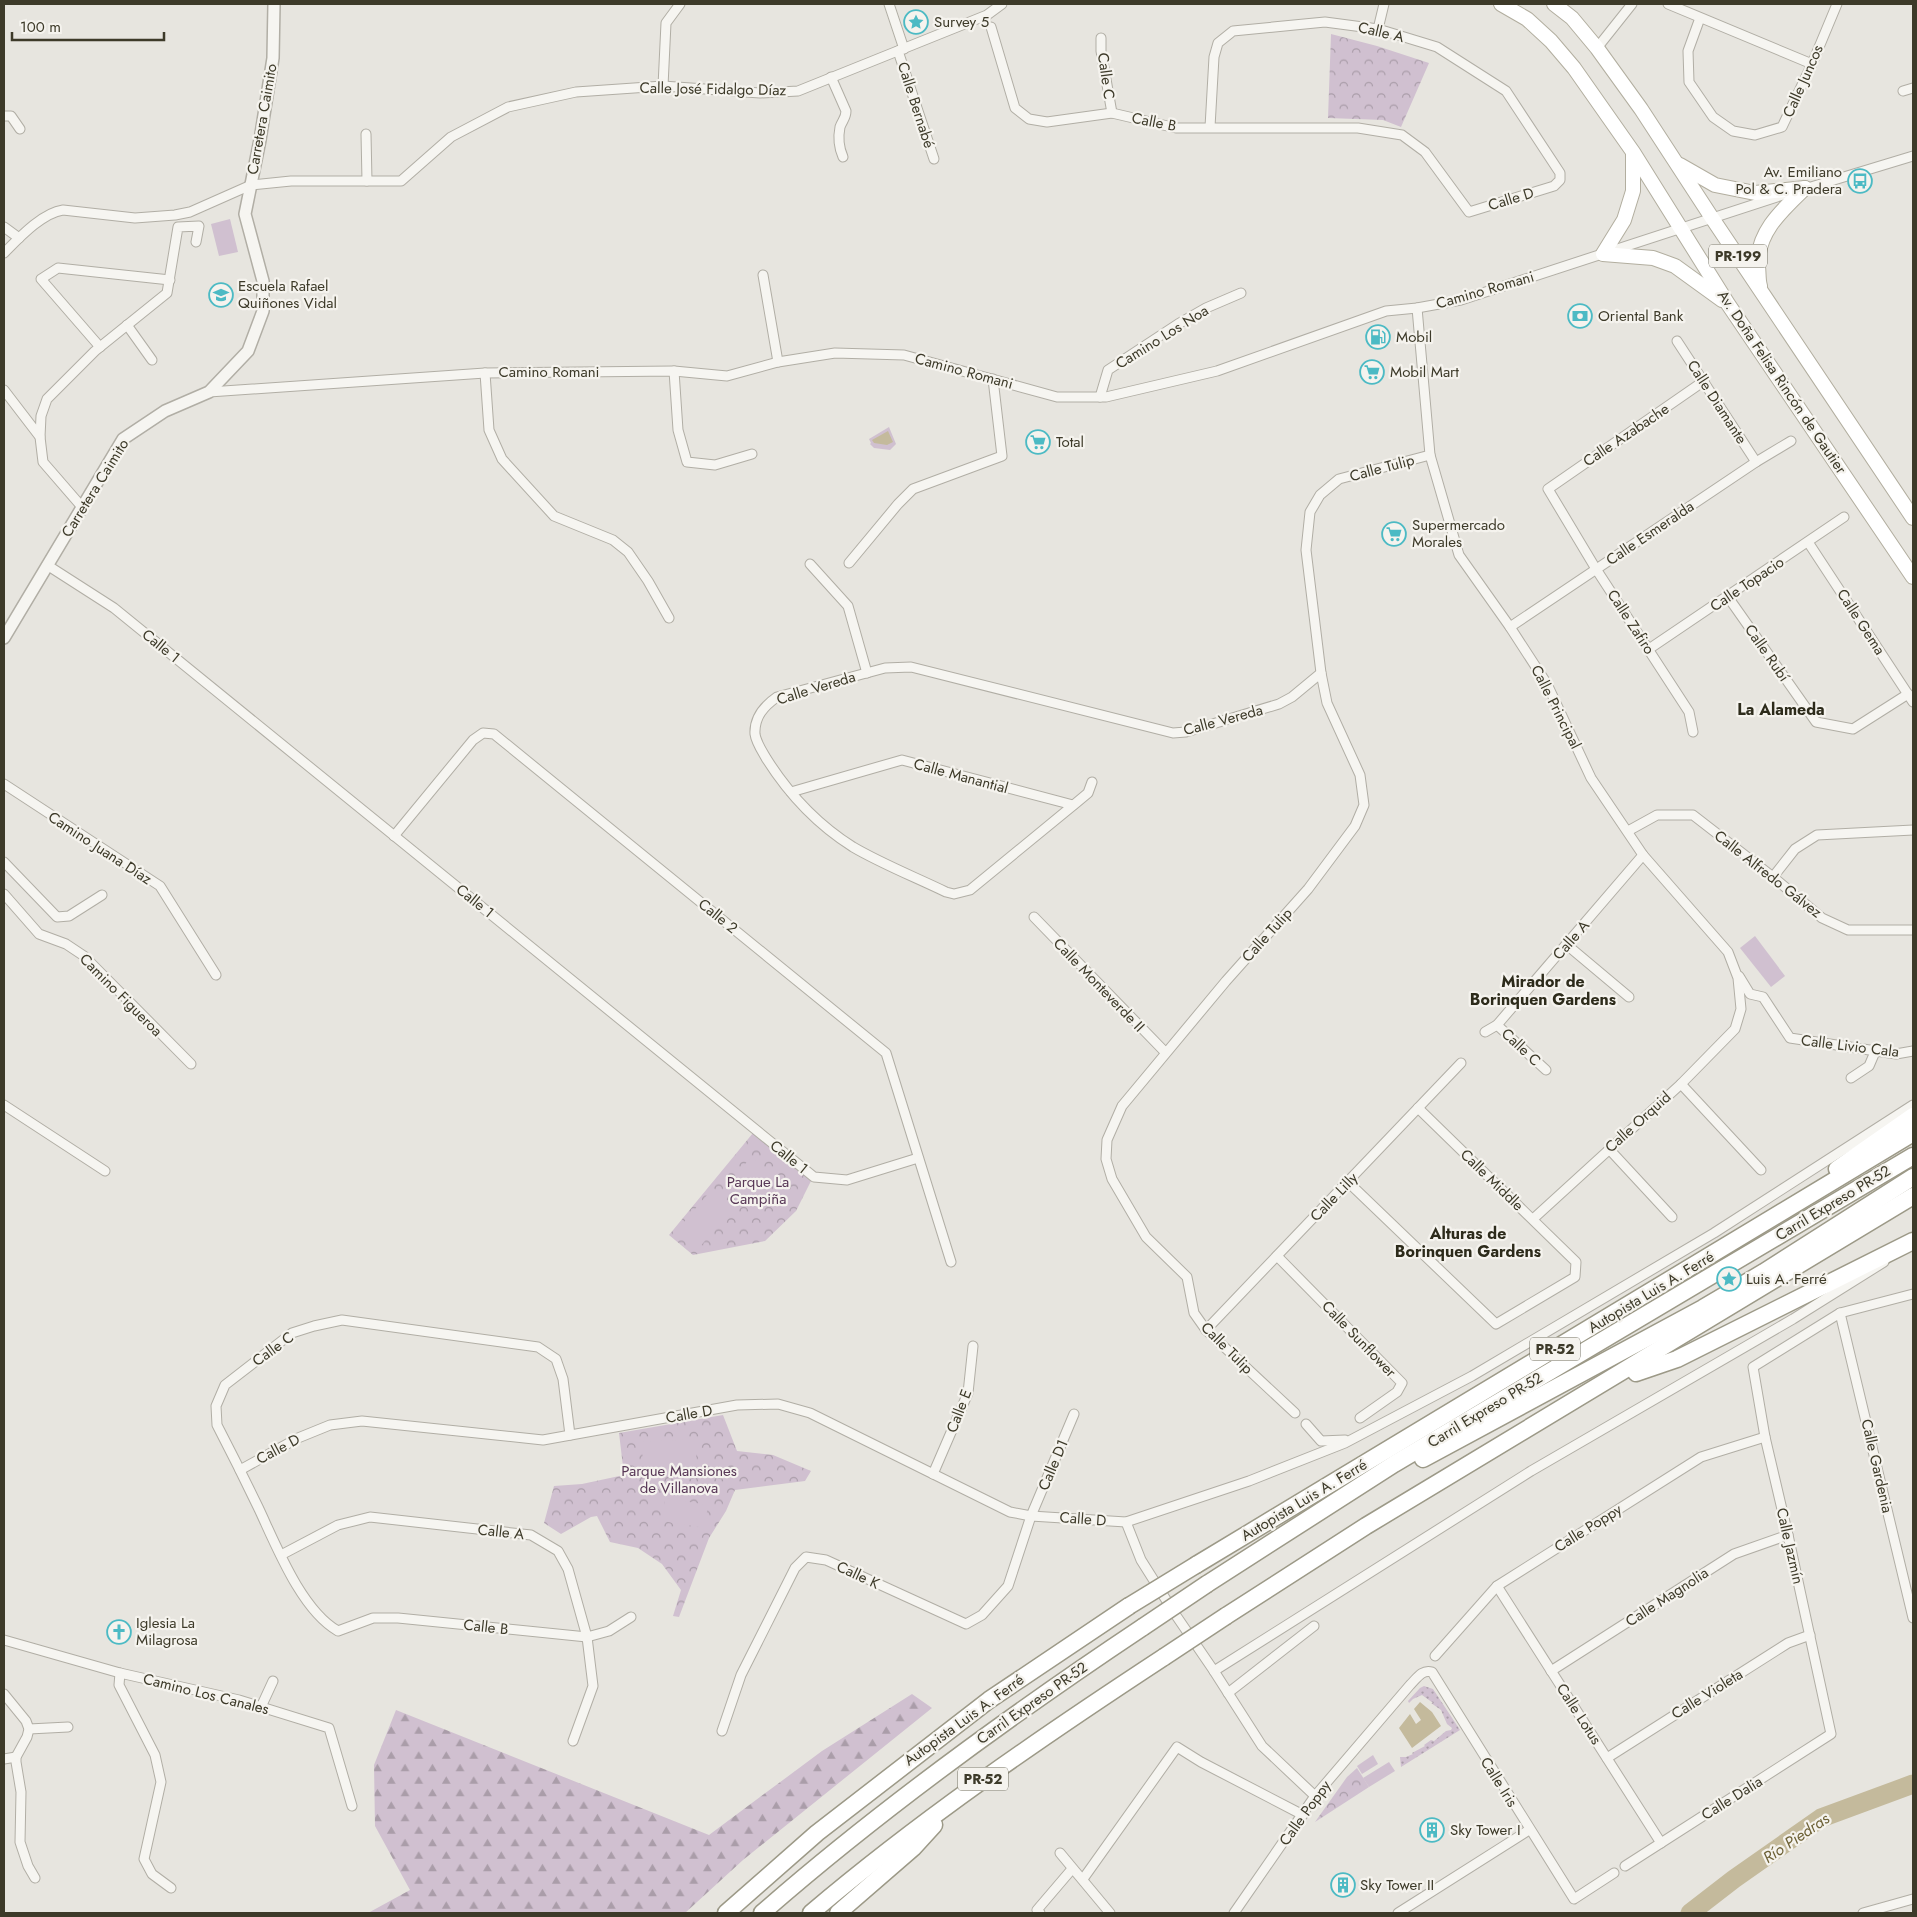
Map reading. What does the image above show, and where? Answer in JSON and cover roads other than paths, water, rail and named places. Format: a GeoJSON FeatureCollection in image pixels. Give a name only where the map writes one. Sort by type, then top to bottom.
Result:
{"type":"FeatureCollection","features":[{"type":"Feature","properties":{"kind":"highway"},"geometry":{"type":"LineString","coordinates":[[1783,1212],[1855,1155],[1913,1116]]}},
{"type":"Feature","properties":{"kind":"highway","name":"Autopista Luis A. Ferré"},"geometry":{"type":"LineString","coordinates":[[726,1913],[825,1827],[988,1700],[1129,1606],[1913,1133]]}},
{"type":"Feature","properties":{"kind":"highway","name":"Carril Expreso PR-52"},"geometry":{"type":"LineString","coordinates":[[762,1913],[926,1779],[1005,1720],[1143,1626],[1394,1464],[1913,1156]]}},
{"type":"Feature","properties":{"kind":"highway","name":"Carril Expreso PR-52"},"geometry":{"type":"LineString","coordinates":[[1317,1514],[1703,1308],[1764,1272],[1913,1177]]}},
{"type":"Feature","properties":{"kind":"highway","name":"PR-52"},"geometry":{"type":"LineString","coordinates":[[811,1913],[963,1793],[1069,1719],[1226,1616],[1366,1526],[1601,1386],[1913,1196]]}},
{"type":"Feature","properties":{"kind":"highway"},"geometry":{"type":"LineString","coordinates":[[1601,1386],[1677,1359],[1913,1241]]}},
{"type":"Feature","properties":{"kind":"highway"},"geometry":{"type":"LineString","coordinates":[[838,1913],[913,1848],[963,1793]]}},
{"type":"Feature","properties":{"kind":"main road","name":"Av. Doña Felisa Rincón de Gautier"},"geometry":{"type":"LineString","coordinates":[[1502,4],[1527,19],[1574,68],[1688,226],[1728,304],[1913,577]]}},
{"type":"Feature","properties":{"kind":"main road","name":"PR-199"},"geometry":{"type":"LineString","coordinates":[[1554,4],[1572,18],[1598,48],[1679,165],[1712,218],[1913,518]]}},
{"type":"Feature","properties":{"kind":"main road"},"geometry":{"type":"LineString","coordinates":[[1633,152],[1633,191],[1624,220],[1602,254],[1653,258],[1676,266],[1728,304]]}},
{"type":"Feature","properties":{"kind":"main road"},"geometry":{"type":"LineString","coordinates":[[1679,165],[1715,185],[1739,190],[1755,192],[1805,188]]}},
{"type":"Feature","properties":{"kind":"main road"},"geometry":{"type":"LineString","coordinates":[[1765,296],[1759,283],[1757,253],[1762,239],[1779,213],[1805,188]]}},
{"type":"Feature","properties":{"kind":"street","name":"Carretera Caimito"},"geometry":{"type":"LineString","coordinates":[[4,638],[123,439],[165,411],[209,392],[248,352],[262,311],[263,281],[245,214],[273,58],[274,4]]}},
{"type":"Feature","properties":{"kind":"street"},"geometry":{"type":"LineString","coordinates":[[663,86],[666,23],[680,4]]}},
{"type":"Feature","properties":{"kind":"street","name":"Calle Bernabé"},"geometry":{"type":"LineString","coordinates":[[889,4],[934,160]]}},
{"type":"Feature","properties":{"kind":"street","name":"Calle José Fidalgo Díaz"},"geometry":{"type":"LineString","coordinates":[[4,253],[19,238],[53,212],[63,210],[135,218],[175,215],[190,212],[251,185],[291,181],[401,181],[451,138],[508,106],[576,92],[663,86],[760,93],[798,90],[987,14],[1002,4]]}},
{"type":"Feature","properties":{"kind":"street"},"geometry":{"type":"LineString","coordinates":[[1378,29],[1384,4]]}},
{"type":"Feature","properties":{"kind":"street"},"geometry":{"type":"LineString","coordinates":[[1598,48],[1632,4]]}},
{"type":"Feature","properties":{"kind":"street"},"geometry":{"type":"LineString","coordinates":[[1668,4],[1812,64]]}},
{"type":"Feature","properties":{"kind":"street","name":"Calle Juncos"},"geometry":{"type":"LineString","coordinates":[[1700,18],[1688,51],[1689,82],[1713,117],[1733,130],[1755,135],[1782,128],[1837,4]]}},
{"type":"Feature","properties":{"kind":"street","name":"Calle A"},"geometry":{"type":"LineString","coordinates":[[1210,127],[1214,57],[1218,43],[1233,31],[1326,22],[1378,29],[1437,47],[1506,91],[1560,173],[1560,180],[1554,186]]}},
{"type":"Feature","properties":{"kind":"street","name":"Calle B"},"geometry":{"type":"LineString","coordinates":[[991,27],[1015,108],[1030,119],[1047,122],[1112,113],[1176,128],[1358,128],[1402,135],[1425,152],[1469,212]]}},
{"type":"Feature","properties":{"kind":"street","name":"Calle C"},"geometry":{"type":"LineString","coordinates":[[1102,38],[1101,51],[1112,113]]}},
{"type":"Feature","properties":{"kind":"street"},"geometry":{"type":"LineString","coordinates":[[831,78],[846,111],[839,139],[843,157]]}},
{"type":"Feature","properties":{"kind":"street"},"geometry":{"type":"LineString","coordinates":[[1904,91],[1913,88]]}},
{"type":"Feature","properties":{"kind":"street"},"geometry":{"type":"LineString","coordinates":[[4,116],[11,116],[20,129]]}},
{"type":"Feature","properties":{"kind":"street"},"geometry":{"type":"LineString","coordinates":[[366,134],[367,181]]}},
{"type":"Feature","properties":{"kind":"street","name":"Camino Romani"},"geometry":{"type":"LineString","coordinates":[[209,392],[484,372],[674,371],[727,376],[778,362],[835,352],[904,355],[1057,397],[1100,397],[1140,390],[1217,371],[1386,311],[1417,308],[1461,300],[1805,188],[1913,156]]}},
{"type":"Feature","properties":{"kind":"street","name":"Calle D"},"geometry":{"type":"LineString","coordinates":[[1469,212],[1554,186]]}},
{"type":"Feature","properties":{"kind":"street"},"geometry":{"type":"LineString","coordinates":[[82,507],[43,462],[40,436],[41,416],[46,399],[100,347],[167,293],[178,227],[199,226],[196,242]]}},
{"type":"Feature","properties":{"kind":"street"},"geometry":{"type":"LineString","coordinates":[[4,227],[19,238]]}},
{"type":"Feature","properties":{"kind":"street"},"geometry":{"type":"LineString","coordinates":[[100,347],[41,279],[58,268],[170,280]]}},
{"type":"Feature","properties":{"kind":"street"},"geometry":{"type":"LineString","coordinates":[[763,275],[778,362]]}},
{"type":"Feature","properties":{"kind":"street","name":"Camino Los Noa"},"geometry":{"type":"LineString","coordinates":[[1100,397],[1108,370],[1178,324],[1206,308],[1241,293]]}},
{"type":"Feature","properties":{"kind":"street","name":"Calle Principal"},"geometry":{"type":"LineString","coordinates":[[1417,308],[1430,455],[1459,555],[1510,627],[1547,684],[1591,778],[1643,854],[1728,952],[1738,978],[1741,1009],[1738,1021]]}},
{"type":"Feature","properties":{"kind":"street"},"geometry":{"type":"LineString","coordinates":[[127,325],[152,360]]}},
{"type":"Feature","properties":{"kind":"street","name":"Calle Diamante"},"geometry":{"type":"LineString","coordinates":[[1677,341],[1756,462]]}},
{"type":"Feature","properties":{"kind":"street"},"geometry":{"type":"LineString","coordinates":[[674,371],[678,430],[687,462],[714,465],[752,454]]}},
{"type":"Feature","properties":{"kind":"street"},"geometry":{"type":"LineString","coordinates":[[484,372],[490,430],[502,459],[554,516],[613,540],[628,552],[648,581],[669,618]]}},
{"type":"Feature","properties":{"kind":"street"},"geometry":{"type":"LineString","coordinates":[[849,563],[898,504],[913,489],[1002,456],[993,380]]}},
{"type":"Feature","properties":{"kind":"street","name":"Calle Azabache"},"geometry":{"type":"LineString","coordinates":[[1548,488],[1704,381]]}},
{"type":"Feature","properties":{"kind":"street"},"geometry":{"type":"LineString","coordinates":[[4,390],[40,436]]}},
{"type":"Feature","properties":{"kind":"street","name":"Calle Esmeralda"},"geometry":{"type":"LineString","coordinates":[[1510,627],[1756,462],[1791,441]]}},
{"type":"Feature","properties":{"kind":"street","name":"Calle Tulip"},"geometry":{"type":"LineString","coordinates":[[1295,1413],[1206,1330],[1194,1313],[1187,1277],[1146,1237],[1112,1179],[1106,1159],[1107,1140],[1122,1106],[1165,1052],[1308,889],[1355,826],[1364,805],[1360,776],[1327,703],[1321,674],[1306,550],[1310,512],[1320,494],[1339,480],[1430,455]]}},
{"type":"Feature","properties":{"kind":"street","name":"Calle Zafiro"},"geometry":{"type":"LineString","coordinates":[[1548,488],[1596,569],[1689,712],[1693,732]]}},
{"type":"Feature","properties":{"kind":"street","name":"Calle Topacio"},"geometry":{"type":"LineString","coordinates":[[1649,649],[1844,517]]}},
{"type":"Feature","properties":{"kind":"street","name":"Calle Gema"},"geometry":{"type":"LineString","coordinates":[[1808,542],[1911,698]]}},
{"type":"Feature","properties":{"kind":"street"},"geometry":{"type":"LineString","coordinates":[[810,564],[848,606],[866,673]]}},
{"type":"Feature","properties":{"kind":"street","name":"Calle 1"},"geometry":{"type":"LineString","coordinates":[[47,566],[114,608],[814,1177],[847,1180],[918,1158]]}},
{"type":"Feature","properties":{"kind":"street","name":"Calle Rubí"},"geometry":{"type":"LineString","coordinates":[[1728,597],[1816,722],[1852,729],[1911,698]]}},
{"type":"Feature","properties":{"kind":"street","name":"Calle Vereda"},"geometry":{"type":"LineString","coordinates":[[1092,782],[1088,793],[970,890],[954,894],[946,892],[853,846],[813,816],[790,792],[760,748],[755,734],[760,712],[777,697],[885,668],[911,667],[1173,733],[1186,732],[1279,704],[1292,697],[1321,674]]}},
{"type":"Feature","properties":{"kind":"street","name":"Calle 2"},"geometry":{"type":"LineString","coordinates":[[394,836],[473,740],[483,733],[494,734],[886,1053],[950,1262]]}},
{"type":"Feature","properties":{"kind":"street","name":"Calle Manantial"},"geometry":{"type":"LineString","coordinates":[[790,792],[902,760],[1073,806]]}},
{"type":"Feature","properties":{"kind":"street","name":"Camino Juana Díaz"},"geometry":{"type":"LineString","coordinates":[[4,784],[160,886],[216,974]]}},
{"type":"Feature","properties":{"kind":"street","name":"Calle Alfredo Gálvez"},"geometry":{"type":"LineString","coordinates":[[1628,831],[1657,815],[1693,815],[1822,918],[1848,930],[1913,930]]}},
{"type":"Feature","properties":{"kind":"street"},"geometry":{"type":"LineString","coordinates":[[1773,877],[1795,849],[1817,835],[1913,830]]}},
{"type":"Feature","properties":{"kind":"street","name":"Calle A"},"geometry":{"type":"LineString","coordinates":[[1485,1032],[1497,1024],[1643,854]]}},
{"type":"Feature","properties":{"kind":"street"},"geometry":{"type":"LineString","coordinates":[[4,862],[57,917],[69,916],[102,895]]}},
{"type":"Feature","properties":{"kind":"street","name":"Camino Figueroa"},"geometry":{"type":"LineString","coordinates":[[4,894],[39,934],[66,944],[84,956],[190,1064]]}},
{"type":"Feature","properties":{"kind":"street","name":"Calle Monteverde II"},"geometry":{"type":"LineString","coordinates":[[1034,917],[1165,1052]]}},
{"type":"Feature","properties":{"kind":"street"},"geometry":{"type":"LineString","coordinates":[[1567,944],[1630,997]]}},
{"type":"Feature","properties":{"kind":"street","name":"Calle Livio Cala"},"geometry":{"type":"LineString","coordinates":[[1734,967],[1750,994],[1763,996],[1790,1038],[1875,1052],[1896,1054],[1913,1051]]}},
{"type":"Feature","properties":{"kind":"street","name":"Calle Orquid"},"geometry":{"type":"LineString","coordinates":[[1533,1219],[1681,1084],[1735,1029],[1738,1021]]}},
{"type":"Feature","properties":{"kind":"street","name":"Calle C"},"geometry":{"type":"LineString","coordinates":[[1497,1024],[1546,1070]]}},
{"type":"Feature","properties":{"kind":"street"},"geometry":{"type":"LineString","coordinates":[[1851,1078],[1869,1066],[1875,1052]]}},
{"type":"Feature","properties":{"kind":"street","name":"Calle Lilly"},"geometry":{"type":"LineString","coordinates":[[1206,1330],[1461,1063]]}},
{"type":"Feature","properties":{"kind":"street"},"geometry":{"type":"LineString","coordinates":[[1681,1084],[1761,1170]]}},
{"type":"Feature","properties":{"kind":"street"},"geometry":{"type":"LineString","coordinates":[[4,1105],[105,1172]]}},
{"type":"Feature","properties":{"kind":"street"},"geometry":{"type":"LineString","coordinates":[[1315,1796],[1262,1746],[1214,1670],[1174,1614],[1141,1560],[1126,1522],[1248,1481],[1353,1439],[1472,1376],[1714,1233],[1913,1105]]}},
{"type":"Feature","properties":{"kind":"street","name":"Calle Middle"},"geometry":{"type":"LineString","coordinates":[[1348,1182],[1496,1324],[1575,1277],[1576,1262],[1418,1108]]}},
{"type":"Feature","properties":{"kind":"street"},"geometry":{"type":"LineString","coordinates":[[1609,1149],[1672,1217]]}},
{"type":"Feature","properties":{"kind":"street"},"geometry":{"type":"LineString","coordinates":[[1214,1670],[1531,1472],[1794,1319],[1872,1271],[1897,1249]]}},
{"type":"Feature","properties":{"kind":"street","name":"Calle Sunflower"},"geometry":{"type":"LineString","coordinates":[[1277,1256],[1402,1383],[1397,1392],[1360,1418]]}},
{"type":"Feature","properties":{"kind":"street"},"geometry":{"type":"LineString","coordinates":[[1840,1313],[1913,1294]]}},
{"type":"Feature","properties":{"kind":"street","name":"Calle Jazmín"},"geometry":{"type":"LineString","coordinates":[[1829,1724],[1765,1437],[1753,1367],[1840,1313]]}},
{"type":"Feature","properties":{"kind":"street","name":"Calle Gardenia"},"geometry":{"type":"LineString","coordinates":[[1840,1313],[1913,1618]]}},
{"type":"Feature","properties":{"kind":"street","name":"Calle C"},"geometry":{"type":"LineString","coordinates":[[338,1631],[326,1624],[301,1593],[217,1425],[216,1406],[225,1385],[292,1332],[342,1320],[538,1347],[556,1359],[560,1372],[570,1435]]}},
{"type":"Feature","properties":{"kind":"street","name":"Calle E"},"geometry":{"type":"LineString","coordinates":[[933,1474],[968,1393],[973,1346]]}},
{"type":"Feature","properties":{"kind":"street","name":"Calle D"},"geometry":{"type":"LineString","coordinates":[[240,1470],[298,1438],[330,1425],[362,1420],[543,1440],[737,1405],[778,1404],[810,1413],[1010,1512],[1031,1516],[1126,1522]]}},
{"type":"Feature","properties":{"kind":"street","name":"Calle D1"},"geometry":{"type":"LineString","coordinates":[[1031,1516],[1074,1414]]}},
{"type":"Feature","properties":{"kind":"street"},"geometry":{"type":"LineString","coordinates":[[1306,1424],[1321,1441],[1353,1439]]}},
{"type":"Feature","properties":{"kind":"street","name":"Calle Poppy"},"geometry":{"type":"LineString","coordinates":[[1435,1656],[1497,1586],[1701,1458],[1765,1437]]}},
{"type":"Feature","properties":{"kind":"street","name":"Calle K"},"geometry":{"type":"LineString","coordinates":[[722,1730],[741,1675],[795,1568],[806,1557],[826,1560],[966,1624],[982,1615],[1008,1586],[1031,1516]]}},
{"type":"Feature","properties":{"kind":"street","name":"Calle A"},"geometry":{"type":"LineString","coordinates":[[281,1555],[338,1525],[370,1518],[531,1535],[558,1551],[568,1569],[587,1637],[593,1686],[573,1741]]}},
{"type":"Feature","properties":{"kind":"street","name":"Calle Magnolia"},"geometry":{"type":"LineString","coordinates":[[1551,1670],[1734,1554],[1788,1535]]}},
{"type":"Feature","properties":{"kind":"street","name":"Calle Lotus"},"geometry":{"type":"LineString","coordinates":[[1497,1586],[1661,1843]]}},
{"type":"Feature","properties":{"kind":"street","name":"Calle B"},"geometry":{"type":"LineString","coordinates":[[338,1631],[373,1618],[398,1618],[587,1637],[609,1632],[631,1617]]}},
{"type":"Feature","properties":{"kind":"street"},"geometry":{"type":"LineString","coordinates":[[1228,1693],[1314,1626]]}},
{"type":"Feature","properties":{"kind":"street","name":"Calle Violeta"},"geometry":{"type":"LineString","coordinates":[[1607,1758],[1788,1642],[1810,1635]]}},
{"type":"Feature","properties":{"kind":"street","name":"Camino Los Canales"},"geometry":{"type":"LineString","coordinates":[[4,1640],[120,1673],[233,1698],[329,1728],[352,1806]]}},
{"type":"Feature","properties":{"kind":"street","name":"Calle Poppy"},"geometry":{"type":"LineString","coordinates":[[1234,1913],[1315,1796],[1422,1672]]}},
{"type":"Feature","properties":{"kind":"street","name":"Calle Iris"},"geometry":{"type":"LineString","coordinates":[[1422,1672],[1432,1672],[1529,1830],[1574,1899],[1614,1873]]}},
{"type":"Feature","properties":{"kind":"street"},"geometry":{"type":"LineString","coordinates":[[120,1673],[119,1685],[155,1755],[160,1782],[144,1859],[152,1874],[171,1888]]}},
{"type":"Feature","properties":{"kind":"street"},"geometry":{"type":"LineString","coordinates":[[261,1706],[273,1681]]}},
{"type":"Feature","properties":{"kind":"street"},"geometry":{"type":"LineString","coordinates":[[4,1694],[26,1721],[29,1729],[27,1737],[16,1757],[21,1792],[20,1842],[34,1878]]}},
{"type":"Feature","properties":{"kind":"street","name":"Calle Dalia"},"geometry":{"type":"LineString","coordinates":[[1624,1866],[1831,1734],[1829,1724]]}},
{"type":"Feature","properties":{"kind":"street"},"geometry":{"type":"LineString","coordinates":[[29,1729],[68,1727]]}},
{"type":"Feature","properties":{"kind":"street"},"geometry":{"type":"LineString","coordinates":[[1083,1879],[1177,1747],[1201,1762],[1303,1815]]}},
{"type":"Feature","properties":{"kind":"street"},"geometry":{"type":"LineString","coordinates":[[4,1759],[16,1757]]}},
{"type":"Feature","properties":{"kind":"street"},"geometry":{"type":"LineString","coordinates":[[1398,1913],[1529,1830]]}},
{"type":"Feature","properties":{"kind":"street"},"geometry":{"type":"LineString","coordinates":[[1060,1853],[1110,1913]]}},
{"type":"Feature","properties":{"kind":"street"},"geometry":{"type":"LineString","coordinates":[[1040,1913],[1037,1910],[1072,1869]]}},
{"type":"Feature","properties":{"kind":"street"},"geometry":{"type":"LineString","coordinates":[[1864,1913],[1913,1899]]}},
{"type":"Feature","properties":{"kind":"waterway","name":"Río Piedras"},"geometry":{"type":"LineString","coordinates":[[1690,1913],[1734,1879],[1821,1818],[1913,1784]]}},
{"type":"Feature","properties":{"kind":"place","name":"Survey 5"},"geometry":{"type":"Point","coordinates":[916,22]}},
{"type":"Feature","properties":{"kind":"place","name":"Av. Emiliano Pol & C. Pradera"},"geometry":{"type":"Point","coordinates":[1860,181]}},
{"type":"Feature","properties":{"kind":"place","name":"Escuela Rafael Quiñones Vidal"},"geometry":{"type":"Point","coordinates":[221,295]}},
{"type":"Feature","properties":{"kind":"place","name":"Oriental Bank"},"geometry":{"type":"Point","coordinates":[1580,316]}},
{"type":"Feature","properties":{"kind":"place","name":"Mobil"},"geometry":{"type":"Point","coordinates":[1378,337]}},
{"type":"Feature","properties":{"kind":"place","name":"Mobil Mart"},"geometry":{"type":"Point","coordinates":[1372,372]}},
{"type":"Feature","properties":{"kind":"place","name":"Total"},"geometry":{"type":"Point","coordinates":[1038,442]}},
{"type":"Feature","properties":{"kind":"place","name":"Supermercado Morales"},"geometry":{"type":"Point","coordinates":[1394,534]}},
{"type":"Feature","properties":{"kind":"place","name":"Luis A. Ferré"},"geometry":{"type":"Point","coordinates":[1729,1279]}},
{"type":"Feature","properties":{"kind":"place","name":"Iglesia La Milagrosa"},"geometry":{"type":"Point","coordinates":[119,1632]}},
{"type":"Feature","properties":{"kind":"place","name":"Sky Tower I"},"geometry":{"type":"Point","coordinates":[1432,1830]}},
{"type":"Feature","properties":{"kind":"place","name":"Sky Tower II"},"geometry":{"type":"Point","coordinates":[1343,1885]}},
{"type":"Feature","properties":{"kind":"district","name":"La Alameda"},"geometry":{"type":"Point","coordinates":[1781,709]}},
{"type":"Feature","properties":{"kind":"district","name":"Mirador de Borinquen Gardens"},"geometry":{"type":"Point","coordinates":[1543,990]}},
{"type":"Feature","properties":{"kind":"district","name":"Alturas de Borinquen Gardens"},"geometry":{"type":"Point","coordinates":[1468,1242]}},
{"type":"Feature","properties":{"kind":"park label","name":"Parque La Campiña"},"geometry":{"type":"Point","coordinates":[758,1190]}},
{"type":"Feature","properties":{"kind":"park label","name":"Parque Mansiones de Villanova"},"geometry":{"type":"Point","coordinates":[679,1480]}}]}
